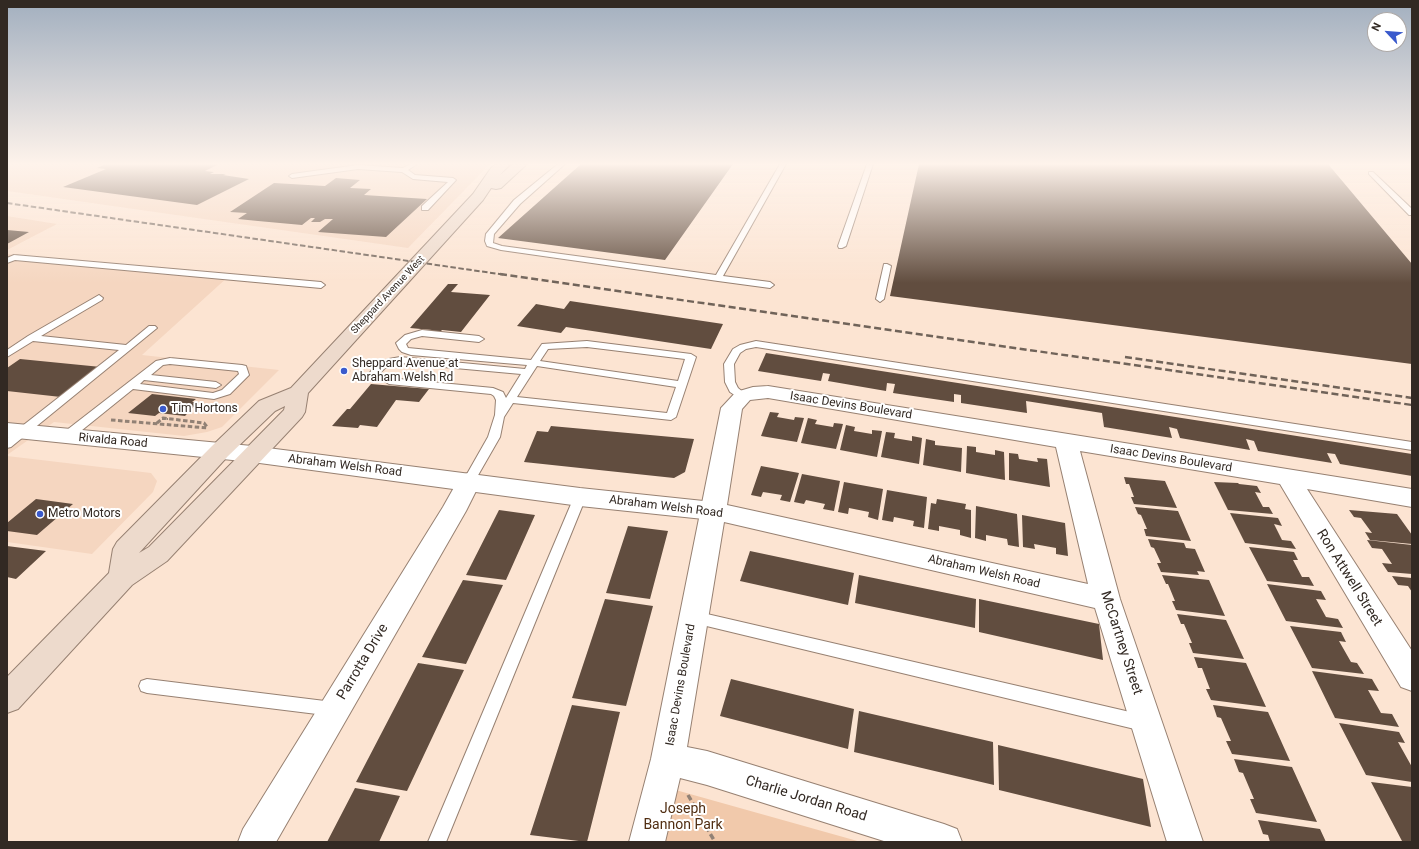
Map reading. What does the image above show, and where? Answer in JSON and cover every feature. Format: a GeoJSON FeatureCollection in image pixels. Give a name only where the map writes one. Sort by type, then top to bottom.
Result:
{"type":"FeatureCollection","features":[{"type":"Feature","properties":{"kind":"main road","name":"Sheppard Avenue West"},"geometry":{"type":"LineString","coordinates":[[122,577],[126,550],[220,451],[267,406],[298,392],[472,204]]}},
{"type":"Feature","properties":{"kind":"main road"},"geometry":{"type":"LineString","coordinates":[[7,699],[122,577],[158,554],[252,454],[294,412],[298,392]]}},
{"type":"Feature","properties":{"kind":"street","name":"Isaac Devins Boulevard"},"geometry":{"type":"LineString","coordinates":[[647,842],[668,759],[732,408],[744,396],[753,393],[768,392],[1412,498]]}},
{"type":"Feature","properties":{"kind":"street","name":"Rivalda Road"},"geometry":{"type":"LineString","coordinates":[[12,435],[67,436],[220,451]]}},
{"type":"Feature","properties":{"kind":"street","name":"McCartney Street"},"geometry":{"type":"LineString","coordinates":[[1066,442],[1106,599],[1185,842]]}},
{"type":"Feature","properties":{"kind":"street","name":"Abraham Welsh Road"},"geometry":{"type":"LineString","coordinates":[[220,451],[469,481],[580,497],[713,511],[1106,599]]}},
{"type":"Feature","properties":{"kind":"street","name":"Ron Attwell Street"},"geometry":{"type":"LineString","coordinates":[[1288,478],[1412,677]]}},
{"type":"Feature","properties":{"kind":"street","name":"Parrotta Drive"},"geometry":{"type":"LineString","coordinates":[[256,842],[453,511],[469,481]]}},
{"type":"Feature","properties":{"kind":"street","name":"Charlie Jordan Road"},"geometry":{"type":"LineString","coordinates":[[668,759],[707,768],[944,842]]}},
{"type":"Feature","properties":{"kind":"lane"},"geometry":{"type":"LineString","coordinates":[[425,208],[429,204]]}},
{"type":"Feature","properties":{"kind":"lane"},"geometry":{"type":"LineString","coordinates":[[516,204],[490,234],[490,244],[501,248],[770,285]]}},
{"type":"Feature","properties":{"kind":"lane"},"geometry":{"type":"LineString","coordinates":[[718,278],[760,204]]}},
{"type":"Feature","properties":{"kind":"lane"},"geometry":{"type":"LineString","coordinates":[[842,246],[856,204]]}},
{"type":"Feature","properties":{"kind":"lane"},"geometry":{"type":"LineString","coordinates":[[1402,204],[1412,213]]}},
{"type":"Feature","properties":{"kind":"lane"},"geometry":{"type":"LineString","coordinates":[[7,261],[14,257],[321,286]]}},
{"type":"Feature","properties":{"kind":"lane"},"geometry":{"type":"LineString","coordinates":[[880,299],[887,266]]}},
{"type":"Feature","properties":{"kind":"lane"},"geometry":{"type":"LineString","coordinates":[[7,354],[99,298]]}},
{"type":"Feature","properties":{"kind":"lane"},"geometry":{"type":"LineString","coordinates":[[12,435],[128,348],[152,328]]}},
{"type":"Feature","properties":{"kind":"lane"},"geometry":{"type":"LineString","coordinates":[[479,339],[422,334],[408,337],[401,343],[405,350],[412,352],[682,386]]}},
{"type":"Feature","properties":{"kind":"lane"},"geometry":{"type":"LineString","coordinates":[[31,338],[128,348]]}},
{"type":"Feature","properties":{"kind":"lane"},"geometry":{"type":"LineString","coordinates":[[499,417],[510,400],[531,368],[545,346],[587,344],[690,357],[671,417],[510,400]]}},
{"type":"Feature","properties":{"kind":"lane"},"geometry":{"type":"LineString","coordinates":[[744,396],[734,390],[730,382],[729,364],[736,351],[743,347],[756,344],[1412,446]]}},
{"type":"Feature","properties":{"kind":"lane"},"geometry":{"type":"LineString","coordinates":[[67,436],[160,363],[170,360],[242,368],[244,375],[226,392],[214,396],[131,386]]}},
{"type":"Feature","properties":{"kind":"lane"},"geometry":{"type":"LineString","coordinates":[[377,380],[373,376],[381,366],[392,361],[400,360],[531,368]]}},
{"type":"Feature","properties":{"kind":"lane"},"geometry":{"type":"LineString","coordinates":[[142,377],[216,385]]}},
{"type":"Feature","properties":{"kind":"lane"},"geometry":{"type":"LineString","coordinates":[[389,381],[493,392],[499,394],[501,400],[494,437],[469,481]]}},
{"type":"Feature","properties":{"kind":"lane"},"geometry":{"type":"LineString","coordinates":[[437,842],[580,497]]}},
{"type":"Feature","properties":{"kind":"lane"},"geometry":{"type":"LineString","coordinates":[[693,617],[1147,724]]}},
{"type":"Feature","properties":{"kind":"lane"},"geometry":{"type":"LineString","coordinates":[[147,686],[335,710]]}},
{"type":"Feature","properties":{"kind":"path"},"geometry":{"type":"LineString","coordinates":[[105,419],[156,423],[208,428],[204,422],[163,418],[156,423],[151,427]]}},
{"type":"Feature","properties":{"kind":"path"},"geometry":{"type":"LineString","coordinates":[[688,795],[715,842]]}},
{"type":"Feature","properties":{"kind":"shaded area"},"geometry":{"type":"Polygon","coordinates":[[[96,204],[451,204],[408,248],[96,204]]]}},
{"type":"Feature","properties":{"kind":"shaded area"},"geometry":{"type":"Polygon","coordinates":[[[7,216],[57,224],[7,250],[7,216]]]}},
{"type":"Feature","properties":{"kind":"shaded area"},"geometry":{"type":"Polygon","coordinates":[[[7,254],[229,276],[142,355],[279,370],[222,427],[207,432],[184,436],[54,422],[7,455],[7,254]]]}},
{"type":"Feature","properties":{"kind":"shaded area"},"geometry":{"type":"Polygon","coordinates":[[[7,456],[151,473],[157,481],[153,492],[92,554],[7,542],[7,456]]]}},
{"type":"Feature","properties":{"kind":"green space","name":"Joseph Bannon Park"},"geometry":{"type":"Polygon","coordinates":[[[665,787],[861,842],[652,842],[665,787]]]}},
{"type":"Feature","properties":{"kind":"building"},"geometry":{"type":"Polygon","coordinates":[[[243,204],[422,204],[386,237],[318,232],[333,219],[325,219],[320,222],[311,222],[315,218],[311,218],[302,225],[238,219],[247,213],[230,212],[243,204]]]}},
{"type":"Feature","properties":{"kind":"building"},"geometry":{"type":"Polygon","coordinates":[[[537,204],[705,204],[665,260],[498,238],[537,204]]]}},
{"type":"Feature","properties":{"kind":"building"},"geometry":{"type":"Polygon","coordinates":[[[910,204],[1361,204],[1412,264],[1412,364],[890,296],[910,204]]]}},
{"type":"Feature","properties":{"kind":"building"},"geometry":{"type":"Polygon","coordinates":[[[7,230],[29,232],[7,244],[7,230]]]}},
{"type":"Feature","properties":{"kind":"building"},"geometry":{"type":"Polygon","coordinates":[[[448,284],[458,284],[451,292],[490,295],[461,332],[442,330],[439,333],[430,332],[432,330],[410,328],[448,284]]]}},
{"type":"Feature","properties":{"kind":"building"},"geometry":{"type":"Polygon","coordinates":[[[570,301],[723,324],[711,349],[566,327],[561,333],[517,326],[536,304],[564,309],[570,301]]]}},
{"type":"Feature","properties":{"kind":"building"},"geometry":{"type":"Polygon","coordinates":[[[766,353],[1412,454],[1412,476],[1340,464],[1335,454],[1327,453],[1332,463],[1258,451],[1254,441],[1246,439],[1250,450],[1180,438],[1177,429],[1169,427],[1172,438],[1104,427],[1102,413],[1026,401],[1027,413],[961,403],[961,395],[954,394],[954,402],[893,393],[895,384],[887,383],[886,391],[828,381],[830,374],[823,373],[821,381],[758,371],[766,353]]]}},
{"type":"Feature","properties":{"kind":"building"},"geometry":{"type":"Polygon","coordinates":[[[20,359],[101,367],[61,397],[7,391],[7,368],[20,359]]]}},
{"type":"Feature","properties":{"kind":"building"},"geometry":{"type":"Polygon","coordinates":[[[371,384],[429,389],[419,402],[396,400],[377,427],[360,425],[358,428],[332,426],[347,409],[350,409],[371,384]]]}},
{"type":"Feature","properties":{"kind":"building","name":"Tim Hortons"},"geometry":{"type":"Polygon","coordinates":[[[152,394],[196,399],[192,402],[198,402],[185,416],[159,413],[155,416],[128,413],[152,394]]]}},
{"type":"Feature","properties":{"kind":"building"},"geometry":{"type":"Polygon","coordinates":[[[770,412],[779,413],[777,417],[794,420],[795,417],[804,418],[797,442],[761,436],[770,412]]]}},
{"type":"Feature","properties":{"kind":"building"},"geometry":{"type":"Polygon","coordinates":[[[808,418],[817,420],[815,424],[833,427],[834,423],[843,424],[836,449],[801,443],[808,418]]]}},
{"type":"Feature","properties":{"kind":"building"},"geometry":{"type":"Polygon","coordinates":[[[846,425],[855,427],[854,431],[872,434],[872,430],[882,431],[877,457],[840,450],[846,425]]]}},
{"type":"Feature","properties":{"kind":"building"},"geometry":{"type":"Polygon","coordinates":[[[551,426],[694,439],[685,472],[674,478],[524,462],[537,431],[548,432],[551,426]]]}},
{"type":"Feature","properties":{"kind":"building"},"geometry":{"type":"Polygon","coordinates":[[[886,432],[895,433],[894,438],[912,441],[912,436],[922,438],[919,464],[881,457],[886,432]]]}},
{"type":"Feature","properties":{"kind":"building"},"geometry":{"type":"Polygon","coordinates":[[[926,439],[935,441],[935,445],[962,448],[961,472],[923,465],[926,439]]]}},
{"type":"Feature","properties":{"kind":"building"},"geometry":{"type":"Polygon","coordinates":[[[967,446],[976,447],[976,452],[995,455],[995,450],[1004,452],[1005,480],[966,473],[967,446]]]}},
{"type":"Feature","properties":{"kind":"building"},"geometry":{"type":"Polygon","coordinates":[[[1009,453],[1018,454],[1019,459],[1038,462],[1037,458],[1047,459],[1050,487],[1009,480],[1009,453]]]}},
{"type":"Feature","properties":{"kind":"building"},"geometry":{"type":"Polygon","coordinates":[[[761,466],[799,473],[790,502],[780,500],[782,495],[763,492],[761,497],[751,495],[761,466]]]}},
{"type":"Feature","properties":{"kind":"building"},"geometry":{"type":"Polygon","coordinates":[[[802,474],[840,481],[834,511],[823,509],[825,504],[806,500],[804,504],[794,502],[802,474]]]}},
{"type":"Feature","properties":{"kind":"building"},"geometry":{"type":"Polygon","coordinates":[[[1124,477],[1165,481],[1177,508],[1134,504],[1131,497],[1134,497],[1129,484],[1126,484],[1124,477]]]}},
{"type":"Feature","properties":{"kind":"building"},"geometry":{"type":"Polygon","coordinates":[[[844,482],[883,489],[878,520],[868,517],[869,512],[849,508],[848,514],[838,512],[844,482]]]}},
{"type":"Feature","properties":{"kind":"building"},"geometry":{"type":"Polygon","coordinates":[[[1214,482],[1238,483],[1257,486],[1261,493],[1255,492],[1263,507],[1269,507],[1273,514],[1228,510],[1214,482]]]}},
{"type":"Feature","properties":{"kind":"building"},"geometry":{"type":"Polygon","coordinates":[[[887,490],[927,497],[924,528],[913,526],[914,521],[894,517],[893,522],[882,520],[887,490]]]}},
{"type":"Feature","properties":{"kind":"building","name":"Metro Motors"},"geometry":{"type":"Polygon","coordinates":[[[36,499],[73,504],[37,535],[7,531],[7,523],[36,499]]]}},
{"type":"Feature","properties":{"kind":"building"},"geometry":{"type":"Polygon","coordinates":[[[937,499],[966,504],[965,509],[971,510],[971,538],[960,535],[960,530],[939,526],[939,531],[928,529],[931,503],[936,504],[937,499]]]}},
{"type":"Feature","properties":{"kind":"building"},"geometry":{"type":"Polygon","coordinates":[[[976,506],[1017,514],[1019,547],[1008,545],[1007,539],[986,535],[986,541],[975,538],[976,506]]]}},
{"type":"Feature","properties":{"kind":"building"},"geometry":{"type":"Polygon","coordinates":[[[1135,507],[1178,511],[1191,541],[1146,536],[1144,529],[1147,529],[1141,515],[1138,514],[1135,507]]]}},
{"type":"Feature","properties":{"kind":"building"},"geometry":{"type":"Polygon","coordinates":[[[499,510],[535,515],[506,580],[466,575],[499,510]]]}},
{"type":"Feature","properties":{"kind":"building"},"geometry":{"type":"Polygon","coordinates":[[[1349,510],[1397,514],[1412,535],[1412,544],[1370,540],[1365,532],[1372,533],[1361,518],[1354,517],[1349,510]]]}},
{"type":"Feature","properties":{"kind":"building"},"geometry":{"type":"Polygon","coordinates":[[[1230,513],[1278,518],[1282,526],[1274,524],[1282,540],[1291,541],[1296,549],[1245,543],[1230,513]]]}},
{"type":"Feature","properties":{"kind":"building"},"geometry":{"type":"Polygon","coordinates":[[[1022,515],[1065,523],[1068,556],[1056,554],[1056,548],[1034,544],[1035,549],[1023,547],[1022,515]]]}},
{"type":"Feature","properties":{"kind":"building"},"geometry":{"type":"Polygon","coordinates":[[[628,526],[668,531],[650,599],[606,593],[628,526]]]}},
{"type":"Feature","properties":{"kind":"building"},"geometry":{"type":"Polygon","coordinates":[[[1148,539],[1184,543],[1186,548],[1195,549],[1205,572],[1197,571],[1199,575],[1161,572],[1157,563],[1161,563],[1148,539]]]}},
{"type":"Feature","properties":{"kind":"building"},"geometry":{"type":"Polygon","coordinates":[[[1367,540],[1412,545],[1412,574],[1388,572],[1382,563],[1392,564],[1382,549],[1372,548],[1367,540]]]}},
{"type":"Feature","properties":{"kind":"building"},"geometry":{"type":"Polygon","coordinates":[[[7,546],[46,551],[16,579],[7,577],[7,546]]]}},
{"type":"Feature","properties":{"kind":"building"},"geometry":{"type":"Polygon","coordinates":[[[1249,547],[1294,552],[1298,560],[1293,560],[1302,577],[1309,577],[1314,586],[1267,581],[1249,547]]]}},
{"type":"Feature","properties":{"kind":"building"},"geometry":{"type":"Polygon","coordinates":[[[750,551],[854,573],[848,605],[740,581],[750,551]]]}},
{"type":"Feature","properties":{"kind":"building"},"geometry":{"type":"Polygon","coordinates":[[[859,575],[976,599],[975,628],[855,603],[859,575]]]}},
{"type":"Feature","properties":{"kind":"building"},"geometry":{"type":"Polygon","coordinates":[[[1162,575],[1209,580],[1225,616],[1176,610],[1172,601],[1175,601],[1168,584],[1166,584],[1162,575]]]}},
{"type":"Feature","properties":{"kind":"building"},"geometry":{"type":"Polygon","coordinates":[[[1392,576],[1412,578],[1412,592],[1408,586],[1398,585],[1392,576]]]}},
{"type":"Feature","properties":{"kind":"building"},"geometry":{"type":"Polygon","coordinates":[[[463,580],[503,585],[466,664],[422,657],[463,580]]]}},
{"type":"Feature","properties":{"kind":"building"},"geometry":{"type":"Polygon","coordinates":[[[1267,584],[1321,591],[1326,600],[1316,599],[1326,617],[1338,619],[1343,628],[1286,621],[1267,584]]]}},
{"type":"Feature","properties":{"kind":"building"},"geometry":{"type":"Polygon","coordinates":[[[605,599],[653,606],[626,706],[572,698],[605,599]]]}},
{"type":"Feature","properties":{"kind":"building"},"geometry":{"type":"Polygon","coordinates":[[[979,599],[1099,624],[1103,660],[979,632],[979,599]]]}},
{"type":"Feature","properties":{"kind":"building"},"geometry":{"type":"Polygon","coordinates":[[[1177,614],[1226,620],[1244,659],[1193,653],[1189,643],[1192,643],[1184,624],[1181,624],[1177,614]]]}},
{"type":"Feature","properties":{"kind":"building"},"geometry":{"type":"Polygon","coordinates":[[[1290,626],[1341,632],[1346,642],[1339,641],[1351,662],[1357,663],[1364,674],[1312,668],[1290,626]]]}},
{"type":"Feature","properties":{"kind":"building"},"geometry":{"type":"Polygon","coordinates":[[[1194,657],[1246,663],[1266,707],[1211,700],[1206,689],[1210,689],[1202,668],[1198,668],[1194,657]]]}},
{"type":"Feature","properties":{"kind":"building"},"geometry":{"type":"Polygon","coordinates":[[[418,663],[464,670],[407,791],[356,782],[418,663]]]}},
{"type":"Feature","properties":{"kind":"building"},"geometry":{"type":"Polygon","coordinates":[[[1312,671],[1372,679],[1379,691],[1368,690],[1381,713],[1392,714],[1399,727],[1335,718],[1312,671]]]}},
{"type":"Feature","properties":{"kind":"building"},"geometry":{"type":"Polygon","coordinates":[[[731,679],[854,709],[848,749],[720,716],[731,679]]]}},
{"type":"Feature","properties":{"kind":"building"},"geometry":{"type":"Polygon","coordinates":[[[572,705],[620,712],[587,842],[530,835],[572,705]]]}},
{"type":"Feature","properties":{"kind":"building"},"geometry":{"type":"Polygon","coordinates":[[[1213,705],[1268,712],[1290,761],[1232,754],[1226,741],[1231,741],[1221,718],[1217,717],[1213,705]]]}},
{"type":"Feature","properties":{"kind":"building"},"geometry":{"type":"Polygon","coordinates":[[[859,711],[993,742],[994,785],[854,752],[859,711]]]}},
{"type":"Feature","properties":{"kind":"building"},"geometry":{"type":"Polygon","coordinates":[[[1339,723],[1399,732],[1405,743],[1398,742],[1412,767],[1412,782],[1366,775],[1339,723]]]}},
{"type":"Feature","properties":{"kind":"building"},"geometry":{"type":"Polygon","coordinates":[[[998,745],[1143,779],[1151,827],[999,790],[998,745]]]}},
{"type":"Feature","properties":{"kind":"building"},"geometry":{"type":"Polygon","coordinates":[[[1234,759],[1292,767],[1317,822],[1256,813],[1250,799],[1254,799],[1243,773],[1239,772],[1234,759]]]}},
{"type":"Feature","properties":{"kind":"building"},"geometry":{"type":"Polygon","coordinates":[[[1371,782],[1412,787],[1412,842],[1402,841],[1371,782]]]}},
{"type":"Feature","properties":{"kind":"building"},"geometry":{"type":"Polygon","coordinates":[[[355,788],[400,796],[379,842],[327,842],[355,788]]]}},
{"type":"Feature","properties":{"kind":"building"},"geometry":{"type":"Polygon","coordinates":[[[1258,820],[1320,829],[1326,842],[1270,842],[1268,835],[1263,834],[1258,820]]]}},
{"type":"Feature","properties":{"kind":"railway"},"geometry":{"type":"LineString","coordinates":[[11,204],[506,275]]}},
{"type":"Feature","properties":{"kind":"railway"},"geometry":{"type":"LineString","coordinates":[[500,274],[1412,405]]}},
{"type":"Feature","properties":{"kind":"railway"},"geometry":{"type":"LineString","coordinates":[[1125,357],[1412,398]]}},
{"type":"Feature","properties":{"kind":"place","name":"Sheppard Avenue at Abraham Welsh Rd"},"geometry":{"type":"Point","coordinates":[344,371]}},
{"type":"Feature","properties":{"kind":"place","name":"Tim Hortons"},"geometry":{"type":"Point","coordinates":[163,409]}},
{"type":"Feature","properties":{"kind":"place","name":"Metro Motors"},"geometry":{"type":"Point","coordinates":[40,514]}}]}
